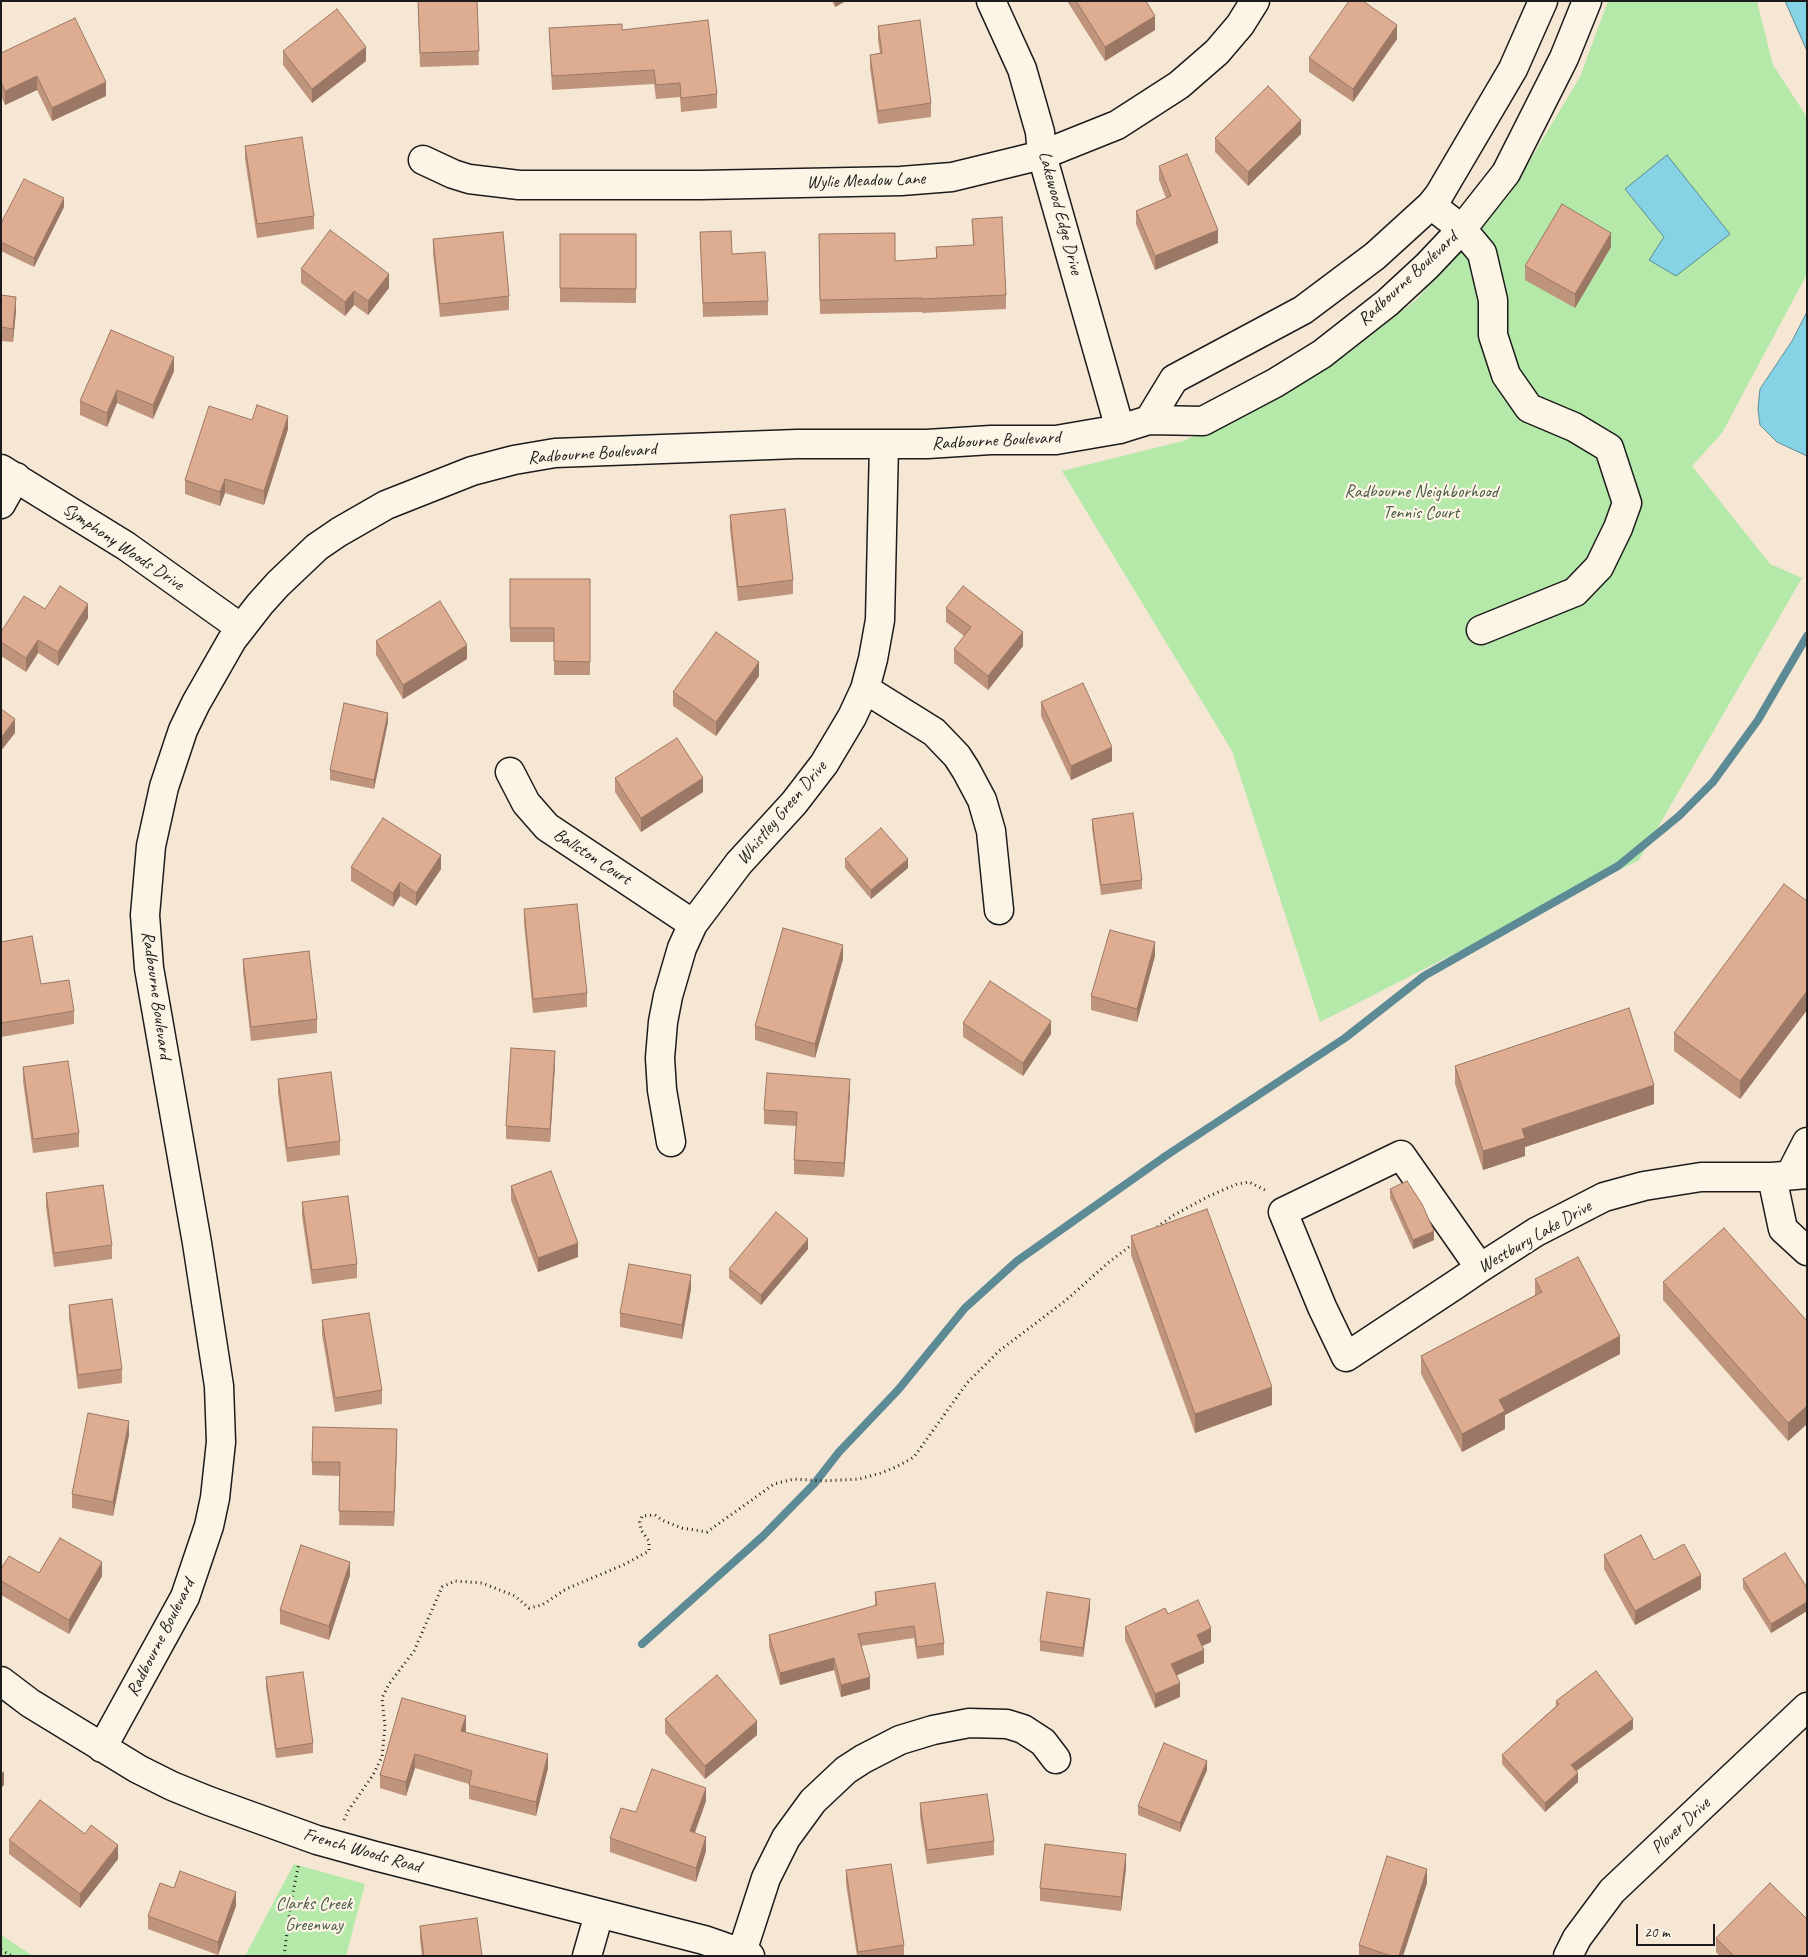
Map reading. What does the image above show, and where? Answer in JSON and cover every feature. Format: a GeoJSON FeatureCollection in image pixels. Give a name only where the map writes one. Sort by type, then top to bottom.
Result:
{"type":"FeatureCollection","features":[{"type":"Feature","properties":{"kind":"street","name":"Lakewood Edge Drive"},"geometry":{"type":"LineString","coordinates":[[991,1],[1022,69],[1040,132],[1042,155],[1120,429]]}},
{"type":"Feature","properties":{"kind":"street","name":"Wylie Meadow Lane"},"geometry":{"type":"LineString","coordinates":[[423,160],[469,179],[519,184],[701,185],[901,181],[952,177],[1042,155],[1117,125],[1179,85],[1217,52],[1240,25],[1255,1]]}},
{"type":"Feature","properties":{"kind":"street"},"geometry":{"type":"LineString","coordinates":[[1149,420],[1174,379],[1303,310],[1375,256],[1431,205],[1444,187],[1513,69],[1543,1]]}},
{"type":"Feature","properties":{"kind":"street","name":"Radbourne Boulevard"},"geometry":{"type":"LineString","coordinates":[[102,1748],[185,1597],[210,1526],[221,1442],[219,1386],[197,1243],[149,968],[144,915],[151,846],[164,787],[183,730],[196,703],[232,640],[278,584],[317,547],[386,505],[472,471],[514,460],[555,453],[797,444],[1056,440],[1120,429],[1149,420],[1203,421],[1275,383],[1322,354],[1386,303],[1427,266],[1462,229],[1506,173],[1564,58],[1587,1]]}},
{"type":"Feature","properties":{"kind":"street"},"geometry":{"type":"LineString","coordinates":[[1431,205],[1462,229],[1482,253],[1493,300],[1493,335],[1506,375],[1528,408],[1574,426],[1609,448],[1627,503],[1618,528],[1599,567],[1575,592],[1481,630]]}},
{"type":"Feature","properties":{"kind":"street","name":"Whistley Green Drive"},"geometry":{"type":"LineString","coordinates":[[671,1142],[662,1090],[663,1022],[668,996],[682,948],[693,924],[739,863],[794,803],[824,764],[852,717],[865,689],[880,620],[884,444]]}},
{"type":"Feature","properties":{"kind":"street"},"geometry":{"type":"LineString","coordinates":[[1,504],[9,473]]}},
{"type":"Feature","properties":{"kind":"street","name":"Symphony Woods Drive"},"geometry":{"type":"LineString","coordinates":[[9,473],[126,546],[241,628]]}},
{"type":"Feature","properties":{"kind":"street"},"geometry":{"type":"LineString","coordinates":[[865,689],[934,732],[957,756],[966,770],[982,800],[990,831],[999,910]]}},
{"type":"Feature","properties":{"kind":"street","name":"Ballston Court"},"geometry":{"type":"LineString","coordinates":[[510,772],[526,803],[547,827],[693,924]]}},
{"type":"Feature","properties":{"kind":"street"},"geometry":{"type":"LineString","coordinates":[[1807,1142],[1790,1175],[1783,1229],[1807,1251]]}},
{"type":"Feature","properties":{"kind":"street"},"geometry":{"type":"LineString","coordinates":[[1291,1208],[1401,1155],[1480,1268]]}},
{"type":"Feature","properties":{"kind":"street","name":"Westbury Lake Drive"},"geometry":{"type":"LineString","coordinates":[[1291,1208],[1283,1212],[1322,1307],[1346,1357],[1536,1232],[1604,1197],[1644,1186],[1701,1177],[1790,1175]]}},
{"type":"Feature","properties":{"kind":"street","name":"French Woods Road"},"geometry":{"type":"LineString","coordinates":[[1,1681],[30,1703],[138,1769],[172,1786],[304,1835],[375,1856],[704,1940],[746,1954]]}},
{"type":"Feature","properties":{"kind":"street","name":"Plover Drive"},"geometry":{"type":"LineString","coordinates":[[1568,1956],[1577,1938],[1612,1891],[1807,1707]]}},
{"type":"Feature","properties":{"kind":"street"},"geometry":{"type":"LineString","coordinates":[[746,1954],[766,1878],[786,1838],[813,1801],[846,1770],[863,1758],[900,1740],[933,1730],[969,1723],[1006,1724],[1023,1729],[1043,1742],[1056,1759]]}},
{"type":"Feature","properties":{"kind":"street"},"geometry":{"type":"LineString","coordinates":[[587,1956],[598,1914]]}},
{"type":"Feature","properties":{"kind":"path"},"geometry":{"type":"LineString","coordinates":[[1149,1233],[1209,1196],[1237,1184],[1249,1182],[1259,1186],[1291,1208]]}},
{"type":"Feature","properties":{"kind":"path"},"geometry":{"type":"LineString","coordinates":[[284,1956],[290,1902],[304,1835],[341,1828],[348,1810],[373,1775],[382,1757],[385,1726],[382,1698],[389,1684],[414,1651],[442,1587],[455,1581],[482,1583],[515,1596],[529,1608],[542,1605],[566,1589],[623,1565],[649,1551],[649,1541],[641,1530],[640,1522],[642,1516],[655,1515],[682,1528],[707,1532],[774,1484],[794,1479],[823,1481],[859,1479],[881,1473],[914,1457],[966,1383],[999,1351],[1065,1301],[1109,1262],[1141,1239]]}},
{"type":"Feature","properties":{"kind":"path"},"geometry":{"type":"LineString","coordinates":[[1,1950],[12,1956]]}},
{"type":"Feature","properties":{"kind":"green space","name":"Radbourne Neighborhood Tennis Court"},"geometry":{"type":"Polygon","coordinates":[[[1608,1],[1757,1],[1773,65],[1807,117],[1807,274],[1722,433],[1692,466],[1770,564],[1802,578],[1639,860],[1320,1022],[1232,751],[1062,471],[1183,441],[1267,404],[1345,356],[1417,299],[1509,195],[1580,77],[1608,1]]]}},
{"type":"Feature","properties":{"kind":"green space","name":"Clarks Creek Greenway"},"geometry":{"type":"Polygon","coordinates":[[[294,1864],[365,1884],[346,1956],[245,1956],[294,1864]]]}},
{"type":"Feature","properties":{"kind":"green space"},"geometry":{"type":"Polygon","coordinates":[[[1,1935],[33,1956],[1,1956],[1,1935]]]}},
{"type":"Feature","properties":{"kind":"water"},"geometry":{"type":"Polygon","coordinates":[[[1785,1],[1807,1],[1807,51],[1785,1]]]}},
{"type":"Feature","properties":{"kind":"water"},"geometry":{"type":"Polygon","coordinates":[[[1667,155],[1730,234],[1676,276],[1649,260],[1664,237],[1625,189],[1667,155]]]}},
{"type":"Feature","properties":{"kind":"water"},"geometry":{"type":"Polygon","coordinates":[[[1807,312],[1807,456],[1777,442],[1760,425],[1758,409],[1760,389],[1792,341],[1807,312]]]}},
{"type":"Feature","properties":{"kind":"building"},"geometry":{"type":"Polygon","coordinates":[[[418,1],[477,1],[479,51],[420,53],[418,1]]]}},
{"type":"Feature","properties":{"kind":"building"},"geometry":{"type":"Polygon","coordinates":[[[1076,1],[1146,1],[1155,16],[1105,47],[1076,1]]]}},
{"type":"Feature","properties":{"kind":"building"},"geometry":{"type":"Polygon","coordinates":[[[1349,1],[1363,1],[1397,25],[1353,89],[1309,58],[1349,1]]]}},
{"type":"Feature","properties":{"kind":"building"},"geometry":{"type":"Polygon","coordinates":[[[337,9],[366,47],[312,89],[283,51],[337,9]]]}},
{"type":"Feature","properties":{"kind":"building"},"geometry":{"type":"Polygon","coordinates":[[[75,18],[106,82],[52,108],[37,76],[5,91],[1,82],[1,53],[75,18]]]}},
{"type":"Feature","properties":{"kind":"building"},"geometry":{"type":"Polygon","coordinates":[[[708,20],[717,94],[681,98],[680,83],[656,85],[654,70],[552,76],[549,28],[622,24],[622,30],[708,20]]]}},
{"type":"Feature","properties":{"kind":"building"},"geometry":{"type":"Polygon","coordinates":[[[920,20],[931,103],[878,111],[870,55],[882,53],[878,26],[920,20]]]}},
{"type":"Feature","properties":{"kind":"building"},"geometry":{"type":"Polygon","coordinates":[[[1268,86],[1301,120],[1248,172],[1215,138],[1268,86]]]}},
{"type":"Feature","properties":{"kind":"building"},"geometry":{"type":"Polygon","coordinates":[[[302,137],[314,216],[257,224],[245,146],[302,137]]]}},
{"type":"Feature","properties":{"kind":"building"},"geometry":{"type":"Polygon","coordinates":[[[1187,154],[1218,230],[1155,256],[1136,211],[1171,196],[1159,166],[1187,154]]]}},
{"type":"Feature","properties":{"kind":"building"},"geometry":{"type":"Polygon","coordinates":[[[24,179],[64,198],[34,258],[1,242],[1,223],[24,179]]]}},
{"type":"Feature","properties":{"kind":"building"},"geometry":{"type":"Polygon","coordinates":[[[1562,204],[1611,233],[1575,294],[1525,266],[1562,204]]]}},
{"type":"Feature","properties":{"kind":"building"},"geometry":{"type":"Polygon","coordinates":[[[1002,217],[1006,295],[922,299],[820,300],[819,234],[895,233],[895,261],[937,258],[936,247],[974,245],[972,219],[1002,217]]]}},
{"type":"Feature","properties":{"kind":"building"},"geometry":{"type":"Polygon","coordinates":[[[330,230],[389,274],[368,301],[354,291],[345,302],[301,269],[330,230]]]}},
{"type":"Feature","properties":{"kind":"building"},"geometry":{"type":"Polygon","coordinates":[[[731,231],[732,254],[765,252],[768,301],[703,303],[700,232],[731,231]]]}},
{"type":"Feature","properties":{"kind":"building"},"geometry":{"type":"Polygon","coordinates":[[[503,232],[509,296],[440,304],[433,239],[503,232]]]}},
{"type":"Feature","properties":{"kind":"building"},"geometry":{"type":"Polygon","coordinates":[[[560,234],[636,234],[636,289],[560,288],[560,234]]]}},
{"type":"Feature","properties":{"kind":"building"},"geometry":{"type":"Polygon","coordinates":[[[1,295],[16,297],[13,329],[1,327],[1,295]]]}},
{"type":"Feature","properties":{"kind":"building"},"geometry":{"type":"Polygon","coordinates":[[[111,330],[174,357],[153,405],[117,390],[107,413],[80,401],[111,330]]]}},
{"type":"Feature","properties":{"kind":"building"},"geometry":{"type":"Polygon","coordinates":[[[257,405],[288,416],[264,491],[225,479],[220,492],[185,480],[209,406],[252,420],[257,405]]]}},
{"type":"Feature","properties":{"kind":"building"},"geometry":{"type":"Polygon","coordinates":[[[785,509],[793,580],[738,587],[730,515],[785,509]]]}},
{"type":"Feature","properties":{"kind":"building"},"geometry":{"type":"Polygon","coordinates":[[[510,579],[590,579],[590,662],[554,661],[554,628],[510,628],[510,579]]]}},
{"type":"Feature","properties":{"kind":"building"},"geometry":{"type":"Polygon","coordinates":[[[60,586],[88,604],[58,652],[38,640],[26,658],[1,642],[1,632],[24,596],[45,609],[60,586]]]}},
{"type":"Feature","properties":{"kind":"building"},"geometry":{"type":"Polygon","coordinates":[[[963,586],[1023,632],[988,676],[954,649],[971,627],[946,608],[963,586]]]}},
{"type":"Feature","properties":{"kind":"building"},"geometry":{"type":"Polygon","coordinates":[[[440,601],[467,645],[403,685],[376,641],[440,601]]]}},
{"type":"Feature","properties":{"kind":"building"},"geometry":{"type":"Polygon","coordinates":[[[716,632],[759,662],[716,722],[673,692],[716,632]]]}},
{"type":"Feature","properties":{"kind":"building"},"geometry":{"type":"Polygon","coordinates":[[[1083,683],[1112,747],[1071,766],[1041,702],[1083,683]]]}},
{"type":"Feature","properties":{"kind":"building"},"geometry":{"type":"Polygon","coordinates":[[[344,703],[388,713],[374,780],[330,770],[344,703]]]}},
{"type":"Feature","properties":{"kind":"building"},"geometry":{"type":"Polygon","coordinates":[[[1,709],[15,719],[1,738],[1,709]]]}},
{"type":"Feature","properties":{"kind":"building"},"geometry":{"type":"Polygon","coordinates":[[[677,738],[703,778],[641,818],[615,778],[677,738]]]}},
{"type":"Feature","properties":{"kind":"building"},"geometry":{"type":"Polygon","coordinates":[[[1133,813],[1142,880],[1101,885],[1092,819],[1133,813]]]}},
{"type":"Feature","properties":{"kind":"building"},"geometry":{"type":"Polygon","coordinates":[[[383,818],[441,855],[416,893],[400,882],[393,893],[351,867],[383,818]]]}},
{"type":"Feature","properties":{"kind":"building"},"geometry":{"type":"Polygon","coordinates":[[[881,828],[908,859],[871,890],[845,859],[881,828]]]}},
{"type":"Feature","properties":{"kind":"building"},"geometry":{"type":"Polygon","coordinates":[[[1784,884],[1807,901],[1807,991],[1740,1081],[1674,1033],[1784,884]]]}},
{"type":"Feature","properties":{"kind":"building"},"geometry":{"type":"Polygon","coordinates":[[[577,904],[587,993],[533,999],[524,909],[577,904]]]}},
{"type":"Feature","properties":{"kind":"building"},"geometry":{"type":"Polygon","coordinates":[[[783,928],[843,945],[815,1044],[755,1026],[783,928]]]}},
{"type":"Feature","properties":{"kind":"building"},"geometry":{"type":"Polygon","coordinates":[[[1110,930],[1155,942],[1137,1009],[1091,996],[1110,930]]]}},
{"type":"Feature","properties":{"kind":"building"},"geometry":{"type":"Polygon","coordinates":[[[32,936],[41,984],[69,980],[74,1011],[1,1023],[1,942],[32,936]]]}},
{"type":"Feature","properties":{"kind":"building"},"geometry":{"type":"Polygon","coordinates":[[[309,951],[317,1019],[251,1027],[243,959],[309,951]]]}},
{"type":"Feature","properties":{"kind":"building"},"geometry":{"type":"Polygon","coordinates":[[[990,981],[1051,1021],[1023,1063],[963,1023],[990,981]]]}},
{"type":"Feature","properties":{"kind":"building"},"geometry":{"type":"Polygon","coordinates":[[[1629,1008],[1654,1085],[1522,1129],[1525,1138],[1483,1151],[1455,1066],[1629,1008]]]}},
{"type":"Feature","properties":{"kind":"building"},"geometry":{"type":"Polygon","coordinates":[[[511,1048],[555,1051],[550,1129],[506,1126],[511,1048]]]}},
{"type":"Feature","properties":{"kind":"building"},"geometry":{"type":"Polygon","coordinates":[[[68,1061],[79,1133],[33,1139],[23,1067],[68,1061]]]}},
{"type":"Feature","properties":{"kind":"building"},"geometry":{"type":"Polygon","coordinates":[[[331,1072],[340,1141],[287,1148],[278,1079],[331,1072]]]}},
{"type":"Feature","properties":{"kind":"building"},"geometry":{"type":"Polygon","coordinates":[[[767,1073],[850,1079],[844,1163],[794,1160],[797,1112],[764,1110],[767,1073]]]}},
{"type":"Feature","properties":{"kind":"building"},"geometry":{"type":"Polygon","coordinates":[[[551,1171],[578,1243],[538,1258],[511,1186],[551,1171]]]}},
{"type":"Feature","properties":{"kind":"building"},"geometry":{"type":"Polygon","coordinates":[[[1407,1181],[1422,1204],[1434,1231],[1413,1240],[1390,1189],[1407,1181]]]}},
{"type":"Feature","properties":{"kind":"building"},"geometry":{"type":"Polygon","coordinates":[[[103,1185],[112,1245],[54,1253],[46,1193],[103,1185]]]}},
{"type":"Feature","properties":{"kind":"building"},"geometry":{"type":"Polygon","coordinates":[[[348,1196],[357,1264],[312,1270],[302,1202],[348,1196]]]}},
{"type":"Feature","properties":{"kind":"building"},"geometry":{"type":"Polygon","coordinates":[[[1207,1209],[1272,1387],[1195,1414],[1131,1236],[1207,1209]]]}},
{"type":"Feature","properties":{"kind":"building"},"geometry":{"type":"Polygon","coordinates":[[[776,1212],[808,1239],[761,1295],[729,1269],[776,1212]]]}},
{"type":"Feature","properties":{"kind":"building"},"geometry":{"type":"Polygon","coordinates":[[[1724,1228],[1807,1321],[1807,1406],[1788,1423],[1663,1282],[1724,1228]]]}},
{"type":"Feature","properties":{"kind":"building"},"geometry":{"type":"Polygon","coordinates":[[[1578,1257],[1620,1336],[1499,1400],[1505,1411],[1462,1434],[1421,1356],[1542,1292],[1535,1279],[1578,1257]]]}},
{"type":"Feature","properties":{"kind":"building"},"geometry":{"type":"Polygon","coordinates":[[[629,1264],[691,1275],[682,1325],[620,1313],[629,1264]]]}},
{"type":"Feature","properties":{"kind":"building"},"geometry":{"type":"Polygon","coordinates":[[[112,1299],[122,1369],[78,1375],[69,1305],[112,1299]]]}},
{"type":"Feature","properties":{"kind":"building"},"geometry":{"type":"Polygon","coordinates":[[[369,1313],[382,1390],[335,1398],[322,1320],[369,1313]]]}},
{"type":"Feature","properties":{"kind":"building"},"geometry":{"type":"Polygon","coordinates":[[[88,1413],[129,1421],[113,1502],[72,1494],[88,1413]]]}},
{"type":"Feature","properties":{"kind":"building"},"geometry":{"type":"Polygon","coordinates":[[[313,1427],[397,1429],[394,1512],[339,1511],[340,1462],[312,1462],[313,1427]]]}},
{"type":"Feature","properties":{"kind":"building"},"geometry":{"type":"Polygon","coordinates":[[[1641,1535],[1654,1560],[1684,1544],[1701,1575],[1635,1611],[1604,1555],[1641,1535]]]}},
{"type":"Feature","properties":{"kind":"building"},"geometry":{"type":"Polygon","coordinates":[[[60,1538],[102,1562],[69,1620],[1,1581],[1,1569],[9,1556],[39,1573],[60,1538]]]}},
{"type":"Feature","properties":{"kind":"building"},"geometry":{"type":"Polygon","coordinates":[[[301,1545],[350,1562],[329,1626],[280,1610],[301,1545]]]}},
{"type":"Feature","properties":{"kind":"building"},"geometry":{"type":"Polygon","coordinates":[[[1785,1553],[1807,1588],[1807,1602],[1771,1624],[1743,1579],[1785,1553]]]}},
{"type":"Feature","properties":{"kind":"building"},"geometry":{"type":"Polygon","coordinates":[[[935,1583],[944,1643],[917,1647],[914,1626],[858,1634],[870,1677],[841,1685],[834,1658],[780,1673],[769,1635],[877,1605],[875,1592],[935,1583]]]}},
{"type":"Feature","properties":{"kind":"building"},"geometry":{"type":"Polygon","coordinates":[[[1047,1592],[1090,1599],[1083,1648],[1040,1641],[1047,1592]]]}},
{"type":"Feature","properties":{"kind":"building"},"geometry":{"type":"Polygon","coordinates":[[[1198,1600],[1211,1628],[1197,1635],[1204,1650],[1171,1664],[1180,1683],[1155,1694],[1125,1627],[1165,1608],[1168,1614],[1198,1600]]]}},
{"type":"Feature","properties":{"kind":"building"},"geometry":{"type":"Polygon","coordinates":[[[1596,1671],[1633,1719],[1571,1765],[1578,1773],[1545,1803],[1502,1755],[1559,1704],[1556,1701],[1596,1671]]]}},
{"type":"Feature","properties":{"kind":"building"},"geometry":{"type":"Polygon","coordinates":[[[303,1672],[313,1743],[276,1749],[266,1677],[303,1672]]]}},
{"type":"Feature","properties":{"kind":"building"},"geometry":{"type":"Polygon","coordinates":[[[717,1675],[757,1721],[705,1766],[665,1719],[717,1675]]]}},
{"type":"Feature","properties":{"kind":"building"},"geometry":{"type":"Polygon","coordinates":[[[402,1698],[466,1716],[461,1731],[548,1754],[536,1802],[469,1785],[472,1771],[415,1754],[406,1782],[380,1775],[402,1698]]]}},
{"type":"Feature","properties":{"kind":"building"},"geometry":{"type":"Polygon","coordinates":[[[1164,1743],[1207,1761],[1180,1823],[1138,1806],[1164,1743]]]}},
{"type":"Feature","properties":{"kind":"building"},"geometry":{"type":"Polygon","coordinates":[[[652,1769],[706,1788],[690,1831],[706,1837],[696,1868],[610,1838],[621,1808],[636,1812],[652,1769]]]}},
{"type":"Feature","properties":{"kind":"building"},"geometry":{"type":"Polygon","coordinates":[[[987,1794],[994,1841],[927,1850],[920,1803],[987,1794]]]}},
{"type":"Feature","properties":{"kind":"building"},"geometry":{"type":"Polygon","coordinates":[[[40,1800],[85,1834],[91,1825],[118,1845],[80,1894],[9,1840],[40,1800]]]}},
{"type":"Feature","properties":{"kind":"building"},"geometry":{"type":"Polygon","coordinates":[[[1045,1844],[1126,1854],[1121,1897],[1040,1888],[1045,1844]]]}},
{"type":"Feature","properties":{"kind":"building"},"geometry":{"type":"Polygon","coordinates":[[[1387,1856],[1427,1869],[1399,1956],[1391,1956],[1359,1945],[1387,1856]]]}},
{"type":"Feature","properties":{"kind":"building"},"geometry":{"type":"Polygon","coordinates":[[[891,1864],[904,1945],[858,1952],[846,1870],[891,1864]]]}},
{"type":"Feature","properties":{"kind":"building"},"geometry":{"type":"Polygon","coordinates":[[[180,1871],[236,1892],[218,1942],[148,1916],[160,1883],[174,1888],[180,1871]]]}},
{"type":"Feature","properties":{"kind":"building"},"geometry":{"type":"Polygon","coordinates":[[[1770,1883],[1807,1919],[1807,1956],[1734,1956],[1716,1938],[1770,1883]]]}},
{"type":"Feature","properties":{"kind":"building"},"geometry":{"type":"Polygon","coordinates":[[[477,1918],[482,1956],[424,1956],[420,1926],[477,1918]]]}},
{"type":"Feature","properties":{"kind":"waterway"},"geometry":{"type":"LineString","coordinates":[[642,1644],[763,1536],[814,1484],[839,1452],[898,1390],[965,1308],[1017,1261],[1167,1155],[1345,1038],[1424,976],[1618,866],[1679,816],[1713,782],[1758,720],[1807,636]]}}]}
